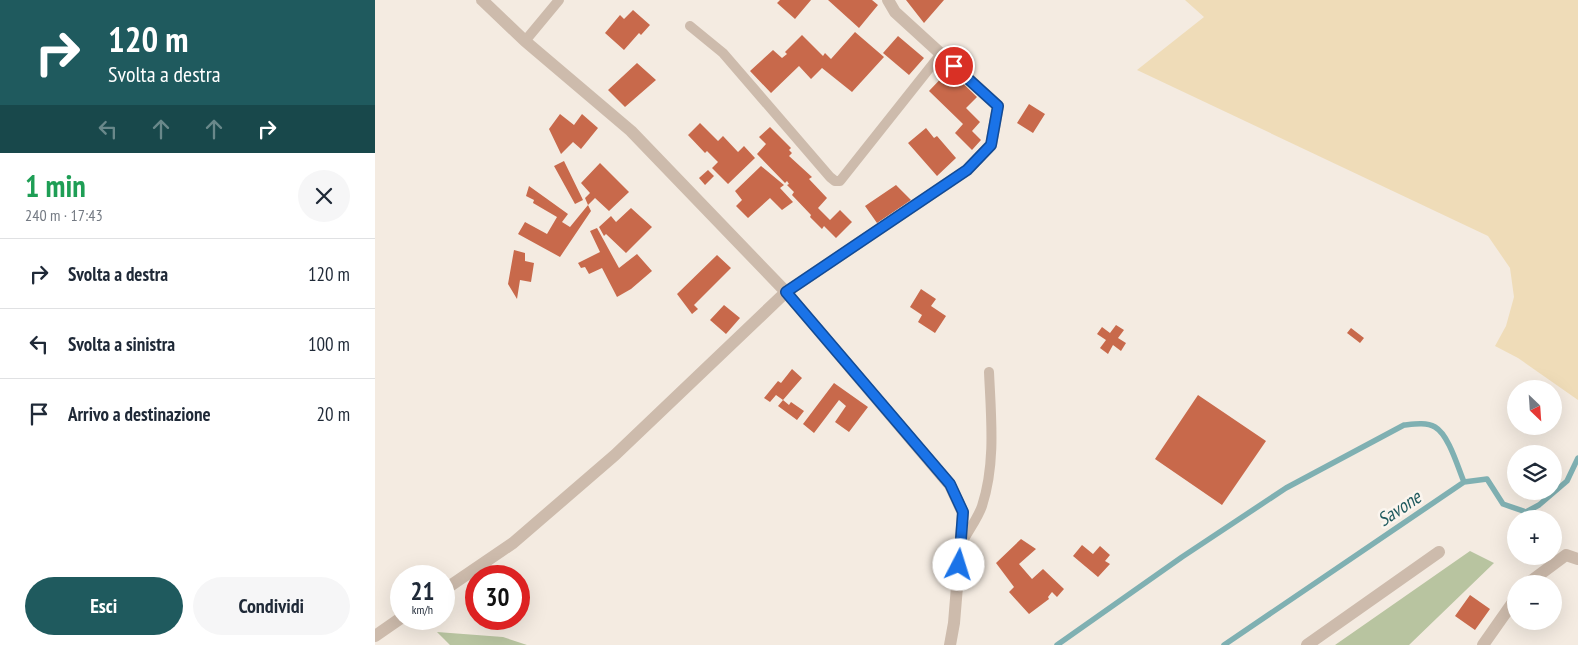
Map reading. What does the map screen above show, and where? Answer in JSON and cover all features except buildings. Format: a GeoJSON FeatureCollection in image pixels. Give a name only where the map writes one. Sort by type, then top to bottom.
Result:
{"type":"FeatureCollection","features":[{"type":"Feature","properties":{"kind":"street"},"geometry":{"type":"LineString","coordinates":[[482,0],[525,41],[631,131],[786,292],[950,484],[963,512],[954,623],[950,645]]}},
{"type":"Feature","properties":{"kind":"street"},"geometry":{"type":"LineString","coordinates":[[455,583],[513,543],[615,455],[786,292],[967,170],[991,145],[998,106],[895,12],[888,0]]}},
{"type":"Feature","properties":{"kind":"street"},"geometry":{"type":"LineString","coordinates":[[1307,645],[1439,552]]}},
{"type":"Feature","properties":{"kind":"street"},"geometry":{"type":"LineString","coordinates":[[1539,575],[1566,555],[1578,559]]}},
{"type":"Feature","properties":{"kind":"street"},"geometry":{"type":"LineString","coordinates":[[1483,645],[1507,611]]}},
{"type":"Feature","properties":{"kind":"street"},"geometry":{"type":"LineString","coordinates":[[375,636],[390,626]]}},
{"type":"Feature","properties":{"kind":"lane"},"geometry":{"type":"LineString","coordinates":[[525,41],[559,0]]}},
{"type":"Feature","properties":{"kind":"lane"},"geometry":{"type":"LineString","coordinates":[[690,26],[723,53],[835,181],[840,181],[940,55]]}},
{"type":"Feature","properties":{"kind":"lane"},"geometry":{"type":"LineString","coordinates":[[960,545],[982,507],[990,473],[992,421],[989,372]]}},
{"type":"Feature","properties":{"kind":"green space"},"geometry":{"type":"Polygon","coordinates":[[[1470,551],[1494,563],[1409,645],[1335,645],[1470,551]]]}},
{"type":"Feature","properties":{"kind":"green space"},"geometry":{"type":"Polygon","coordinates":[[[437,632],[503,637],[527,645],[450,645],[437,632]]]}},
{"type":"Feature","properties":{"kind":"sand"},"geometry":{"type":"Polygon","coordinates":[[[1185,0],[1578,0],[1578,400],[1563,390],[1563,380],[1549,380],[1518,358],[1495,346],[1506,326],[1514,297],[1510,268],[1488,236],[1137,70],[1204,17],[1185,0]]]}},
{"type":"Feature","properties":{"kind":"waterway"},"geometry":{"type":"LineString","coordinates":[[1057,645],[1182,557],[1286,488],[1404,425],[1428,424],[1440,431],[1449,444],[1464,482]]}},
{"type":"Feature","properties":{"kind":"waterway","name":"Savone"},"geometry":{"type":"LineString","coordinates":[[1224,645],[1464,482],[1487,479],[1503,504],[1526,512],[1539,505],[1567,481],[1578,458]]}},
{"type":"Feature","properties":{"kind":"route"},"geometry":{"type":"LineString","coordinates":[[954,66],[998,106],[991,145],[967,170],[786,292],[950,484],[963,512],[959,565]]}}]}
